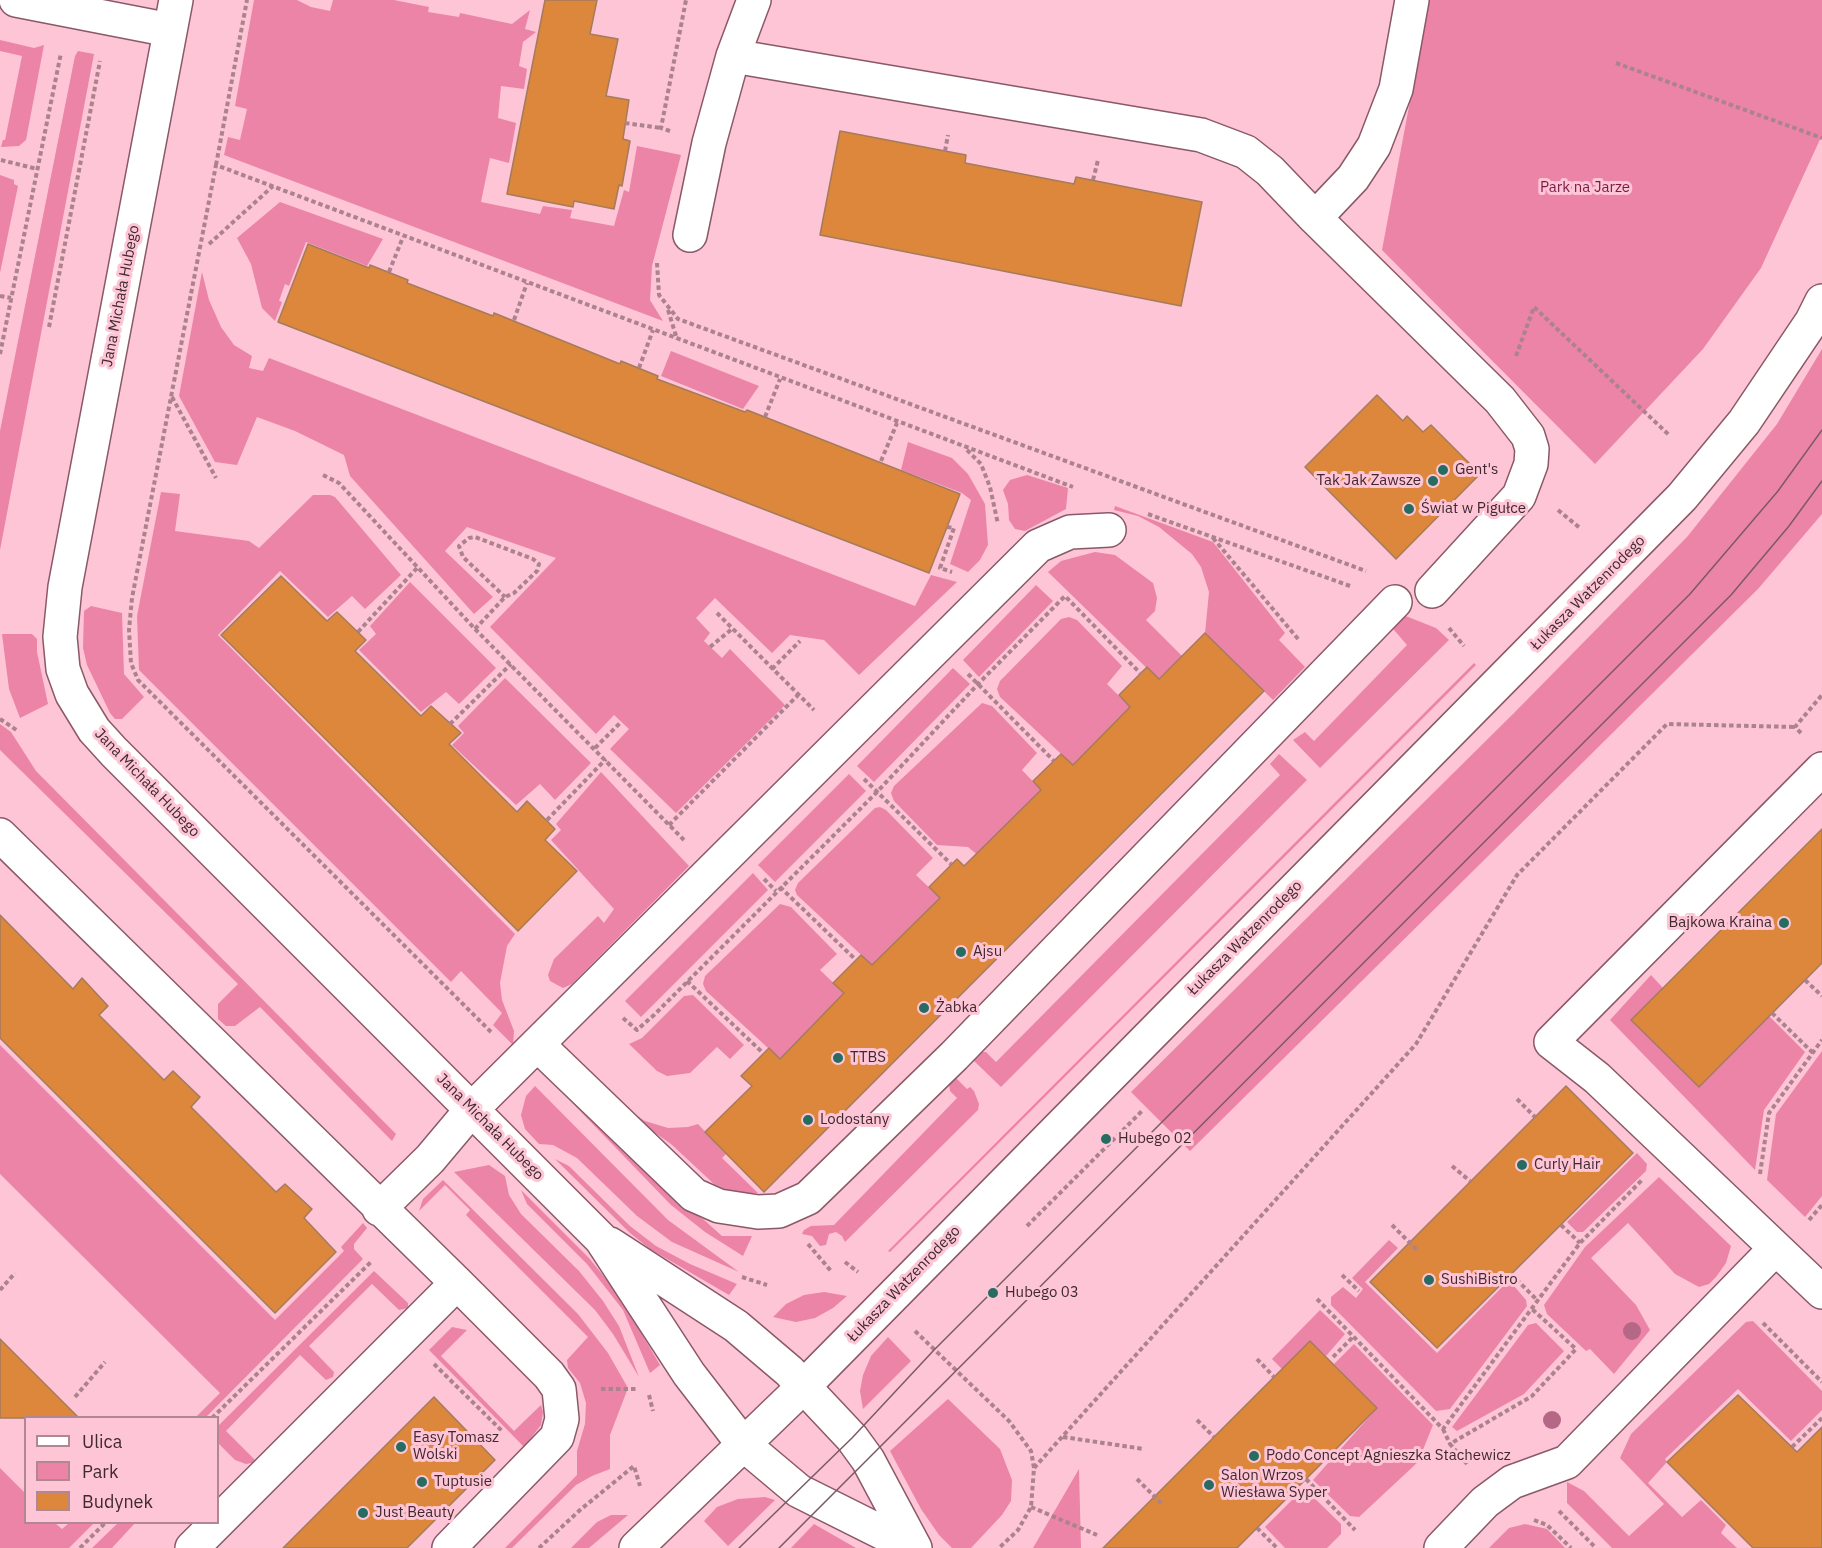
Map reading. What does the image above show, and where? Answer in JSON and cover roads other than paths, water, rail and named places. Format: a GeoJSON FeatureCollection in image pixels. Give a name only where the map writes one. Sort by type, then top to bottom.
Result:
{"type":"FeatureCollection","features":[{"type":"Feature","properties":{"kind":"street"},"geometry":{"type":"LineString","coordinates":[[16,0],[70,11],[173,15]]}},
{"type":"Feature","properties":{"kind":"street"},"geometry":{"type":"LineString","coordinates":[[690,235],[709,143],[733,56],[754,0]]}},
{"type":"Feature","properties":{"kind":"street"},"geometry":{"type":"LineString","coordinates":[[1316,218],[1353,178],[1374,146],[1396,89],[1412,0]]}},
{"type":"Feature","properties":{"kind":"street","name":"Jana Michała Hubego"},"geometry":{"type":"LineString","coordinates":[[173,15],[65,588],[60,637],[63,669],[81,711],[108,746],[601,1239],[689,1374],[743,1444],[799,1491],[914,1548]]}},
{"type":"Feature","properties":{"kind":"street"},"geometry":{"type":"LineString","coordinates":[[733,56],[1201,135],[1246,152],[1270,171],[1500,400],[1528,436],[1532,449],[1532,464],[1519,496],[1432,591]]}},
{"type":"Feature","properties":{"kind":"street","name":"Łukasza Watzenrodego"},"geometry":{"type":"LineString","coordinates":[[636,1548],[802,1388],[1682,496],[1744,422],[1812,321],[1822,301]]}},
{"type":"Feature","properties":{"kind":"street"},"geometry":{"type":"LineString","coordinates":[[379,1209],[430,1159],[472,1108],[715,870],[1038,546],[1070,532],[1109,530]]}},
{"type":"Feature","properties":{"kind":"street"},"geometry":{"type":"LineString","coordinates":[[529,1054],[694,1196],[741,1211],[779,1210],[795,1205],[808,1198],[954,1056],[1328,674],[1395,602]]}},
{"type":"Feature","properties":{"kind":"street"},"geometry":{"type":"LineString","coordinates":[[1815,755],[1551,1041],[1597,1078],[1822,1292]]}},
{"type":"Feature","properties":{"kind":"street"},"geometry":{"type":"LineString","coordinates":[[0,835],[457,1283],[549,1375],[559,1389],[562,1419],[557,1437],[449,1548]]}},
{"type":"Feature","properties":{"kind":"street","name":"Jana Michała Hubego"},"geometry":{"type":"LineString","coordinates":[[601,1239],[736,1326],[773,1355],[852,1438],[868,1460],[914,1548]]}},
{"type":"Feature","properties":{"kind":"street"},"geometry":{"type":"LineString","coordinates":[[1441,1548],[1494,1496],[1512,1482],[1567,1462],[1775,1249]]}},
{"type":"Feature","properties":{"kind":"street"},"geometry":{"type":"LineString","coordinates":[[219,1521],[457,1283]]}},
{"type":"Feature","properties":{"kind":"street"},"geometry":{"type":"LineString","coordinates":[[192,1548],[216,1524]]}},
{"type":"Feature","properties":{"kind":"tram line"},"geometry":{"type":"LineString","coordinates":[[739,1548],[852,1438],[934,1350],[1690,594],[1778,491],[1822,430]]}},
{"type":"Feature","properties":{"kind":"tram line"},"geometry":{"type":"LineString","coordinates":[[779,1548],[1731,595],[1789,526],[1822,481]]}},
{"type":"Feature","properties":{"kind":"place","name":"Gent's"},"geometry":{"type":"Point","coordinates":[1443,470]}},
{"type":"Feature","properties":{"kind":"place","name":"Tak Jak Zawsze"},"geometry":{"type":"Point","coordinates":[1433,481]}},
{"type":"Feature","properties":{"kind":"place","name":"Świat w Pigułce"},"geometry":{"type":"Point","coordinates":[1409,509]}},
{"type":"Feature","properties":{"kind":"place","name":"Bajkowa Kraina"},"geometry":{"type":"Point","coordinates":[1784,923]}},
{"type":"Feature","properties":{"kind":"place","name":"Ajsu"},"geometry":{"type":"Point","coordinates":[961,952]}},
{"type":"Feature","properties":{"kind":"place","name":"Żabka"},"geometry":{"type":"Point","coordinates":[924,1008]}},
{"type":"Feature","properties":{"kind":"place","name":"TTBS"},"geometry":{"type":"Point","coordinates":[838,1058]}},
{"type":"Feature","properties":{"kind":"place","name":"Lodostany"},"geometry":{"type":"Point","coordinates":[808,1120]}},
{"type":"Feature","properties":{"kind":"place","name":"Hubego 02"},"geometry":{"type":"Point","coordinates":[1106,1139]}},
{"type":"Feature","properties":{"kind":"place","name":"Curly Hair"},"geometry":{"type":"Point","coordinates":[1522,1165]}},
{"type":"Feature","properties":{"kind":"place","name":"SushiBistro"},"geometry":{"type":"Point","coordinates":[1429,1280]}},
{"type":"Feature","properties":{"kind":"place","name":"Hubego 03"},"geometry":{"type":"Point","coordinates":[993,1293]}},
{"type":"Feature","properties":{"kind":"place","name":"Easy Tomasz Wolski"},"geometry":{"type":"Point","coordinates":[401,1447]}},
{"type":"Feature","properties":{"kind":"place","name":"Podo Concept Agnieszka Stachewicz"},"geometry":{"type":"Point","coordinates":[1254,1456]}},
{"type":"Feature","properties":{"kind":"place","name":"Tuptusie"},"geometry":{"type":"Point","coordinates":[422,1482]}},
{"type":"Feature","properties":{"kind":"place","name":"Salon Wrzos Wiesława Syper"},"geometry":{"type":"Point","coordinates":[1209,1485]}},
{"type":"Feature","properties":{"kind":"place","name":"Just Beauty"},"geometry":{"type":"Point","coordinates":[363,1513]}},
{"type":"Feature","properties":{"kind":"park label","name":"Park na Jarze"},"geometry":{"type":"Point","coordinates":[1585,188]}}]}
